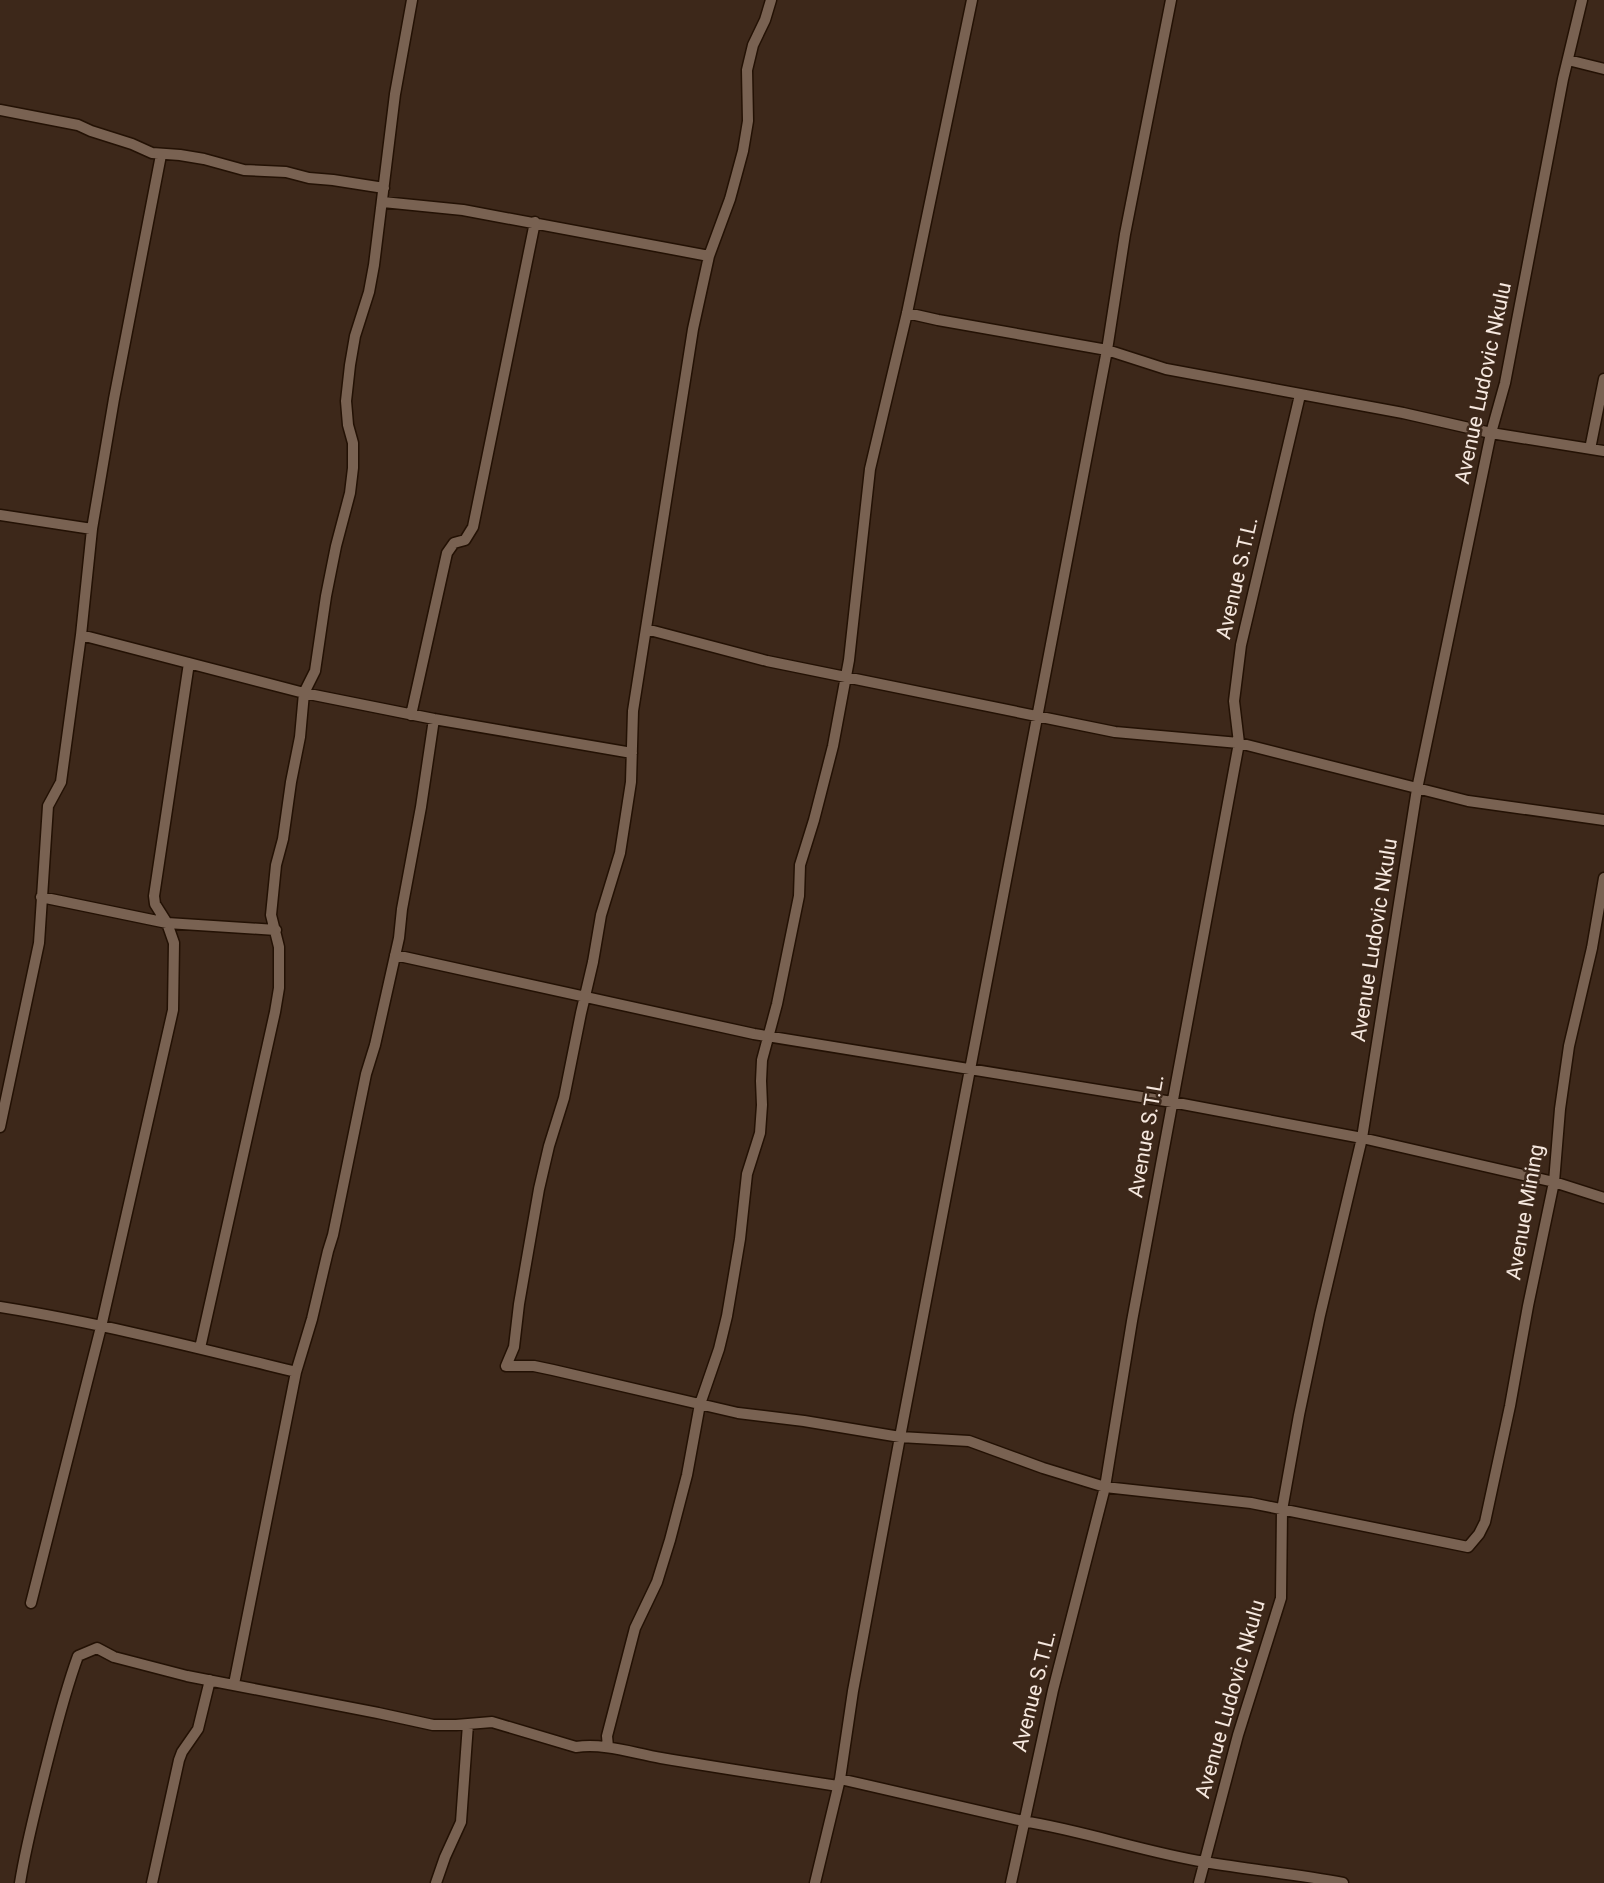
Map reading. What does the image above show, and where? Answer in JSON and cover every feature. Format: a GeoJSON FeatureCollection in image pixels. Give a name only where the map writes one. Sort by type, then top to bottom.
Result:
{"type":"FeatureCollection","features":[{"type":"Feature","properties":{"kind":"street"},"geometry":{"type":"LineString","coordinates":[[200,1348],[275,1012],[279,947],[271,915],[276,865],[300,737],[304,693],[315,671],[326,596],[354,468],[346,401],[350,365],[355,335],[369,292],[383,202],[395,94],[412,0]]}},
{"type":"Feature","properties":{"kind":"street"},"geometry":{"type":"LineString","coordinates":[[771,0],[765,20],[752,45],[747,70],[748,121],[743,151],[730,199],[709,256],[693,329],[633,711],[631,782],[620,853],[601,915],[564,1098],[539,1188],[514,1347],[506,1366],[543,1368],[738,1413],[900,1437],[969,1441],[1042,1468],[1105,1487],[1251,1503],[1282,1510]]}},
{"type":"Feature","properties":{"kind":"street"},"geometry":{"type":"LineString","coordinates":[[608,1747],[607,1736],[635,1628],[657,1583],[670,1541],[687,1475],[700,1404],[727,1316],[740,1239],[747,1174],[760,1133],[762,1060],[799,896],[800,865],[833,746],[849,660],[870,469],[972,0]]}},
{"type":"Feature","properties":{"kind":"street"},"geometry":{"type":"LineString","coordinates":[[815,1883],[839,1783],[853,1691],[900,1437],[1171,0]]}},
{"type":"Feature","properties":{"kind":"street","name":"Avenue Ludovic Nkulu"},"geometry":{"type":"LineString","coordinates":[[1199,1883],[1238,1735],[1280,1598],[1282,1510],[1299,1415],[1362,1138],[1417,789],[1491,433],[1505,383],[1581,0]]}},
{"type":"Feature","properties":{"kind":"street"},"geometry":{"type":"LineString","coordinates":[[1568,60],[1604,69]]}},
{"type":"Feature","properties":{"kind":"street"},"geometry":{"type":"LineString","coordinates":[[0,110],[78,125],[160,155],[180,155],[244,170],[286,172],[309,178],[384,188]]}},
{"type":"Feature","properties":{"kind":"street"},"geometry":{"type":"LineString","coordinates":[[0,1127],[39,943],[48,806],[61,782],[92,529],[160,155]]}},
{"type":"Feature","properties":{"kind":"street"},"geometry":{"type":"LineString","coordinates":[[383,202],[463,210],[709,256]]}},
{"type":"Feature","properties":{"kind":"street"},"geometry":{"type":"LineString","coordinates":[[411,715],[447,553],[454,543],[464,540],[473,527],[535,222]]}},
{"type":"Feature","properties":{"kind":"street"},"geometry":{"type":"LineString","coordinates":[[906,313],[1107,350],[1166,369],[1403,413],[1491,433],[1604,451]]}},
{"type":"Feature","properties":{"kind":"street"},"geometry":{"type":"LineString","coordinates":[[1590,449],[1604,379]]}},
{"type":"Feature","properties":{"kind":"street","name":"Avenue S.T.L."},"geometry":{"type":"LineString","coordinates":[[1011,1883],[1054,1689],[1105,1487],[1132,1321],[1239,743],[1234,701],[1241,645],[1300,395]]}},
{"type":"Feature","properties":{"kind":"street"},"geometry":{"type":"LineString","coordinates":[[0,514],[92,529]]}},
{"type":"Feature","properties":{"kind":"street"},"geometry":{"type":"LineString","coordinates":[[646,629],[767,661],[1115,732],[1239,743],[1468,801],[1604,820]]}},
{"type":"Feature","properties":{"kind":"street"},"geometry":{"type":"LineString","coordinates":[[81,635],[304,693],[433,719],[632,752]]}},
{"type":"Feature","properties":{"kind":"street"},"geometry":{"type":"LineString","coordinates":[[31,1603],[101,1327],[173,1010],[174,943],[167,923],[155,904],[154,896],[189,663]]}},
{"type":"Feature","properties":{"kind":"street"},"geometry":{"type":"LineString","coordinates":[[234,1684],[296,1372],[333,1235],[366,1074],[395,955],[421,807],[433,719]]}},
{"type":"Feature","properties":{"kind":"street","name":"Avenue Mining"},"geometry":{"type":"LineString","coordinates":[[1282,1510],[1468,1546],[1479,1534],[1485,1522],[1510,1406],[1554,1182],[1567,1059],[1592,948],[1604,878]]}},
{"type":"Feature","properties":{"kind":"street"},"geometry":{"type":"LineString","coordinates":[[41,897],[167,923],[276,930]]}},
{"type":"Feature","properties":{"kind":"street"},"geometry":{"type":"LineString","coordinates":[[395,955],[769,1037],[1172,1102],[1362,1138],[1554,1182],[1604,1198]]}},
{"type":"Feature","properties":{"kind":"street"},"geometry":{"type":"LineString","coordinates":[[0,1307],[200,1348],[296,1372]]}},
{"type":"Feature","properties":{"kind":"street"},"geometry":{"type":"LineString","coordinates":[[20,1883],[60,1712],[78,1656],[97,1648],[122,1660],[433,1725],[492,1722],[576,1747],[608,1747],[657,1757],[839,1783],[1053,1826],[1204,1862],[1343,1883]]}},
{"type":"Feature","properties":{"kind":"street"},"geometry":{"type":"LineString","coordinates":[[152,1883],[179,1760],[198,1729],[210,1680]]}},
{"type":"Feature","properties":{"kind":"street"},"geometry":{"type":"LineString","coordinates":[[436,1883],[461,1822],[468,1724]]}}]}
